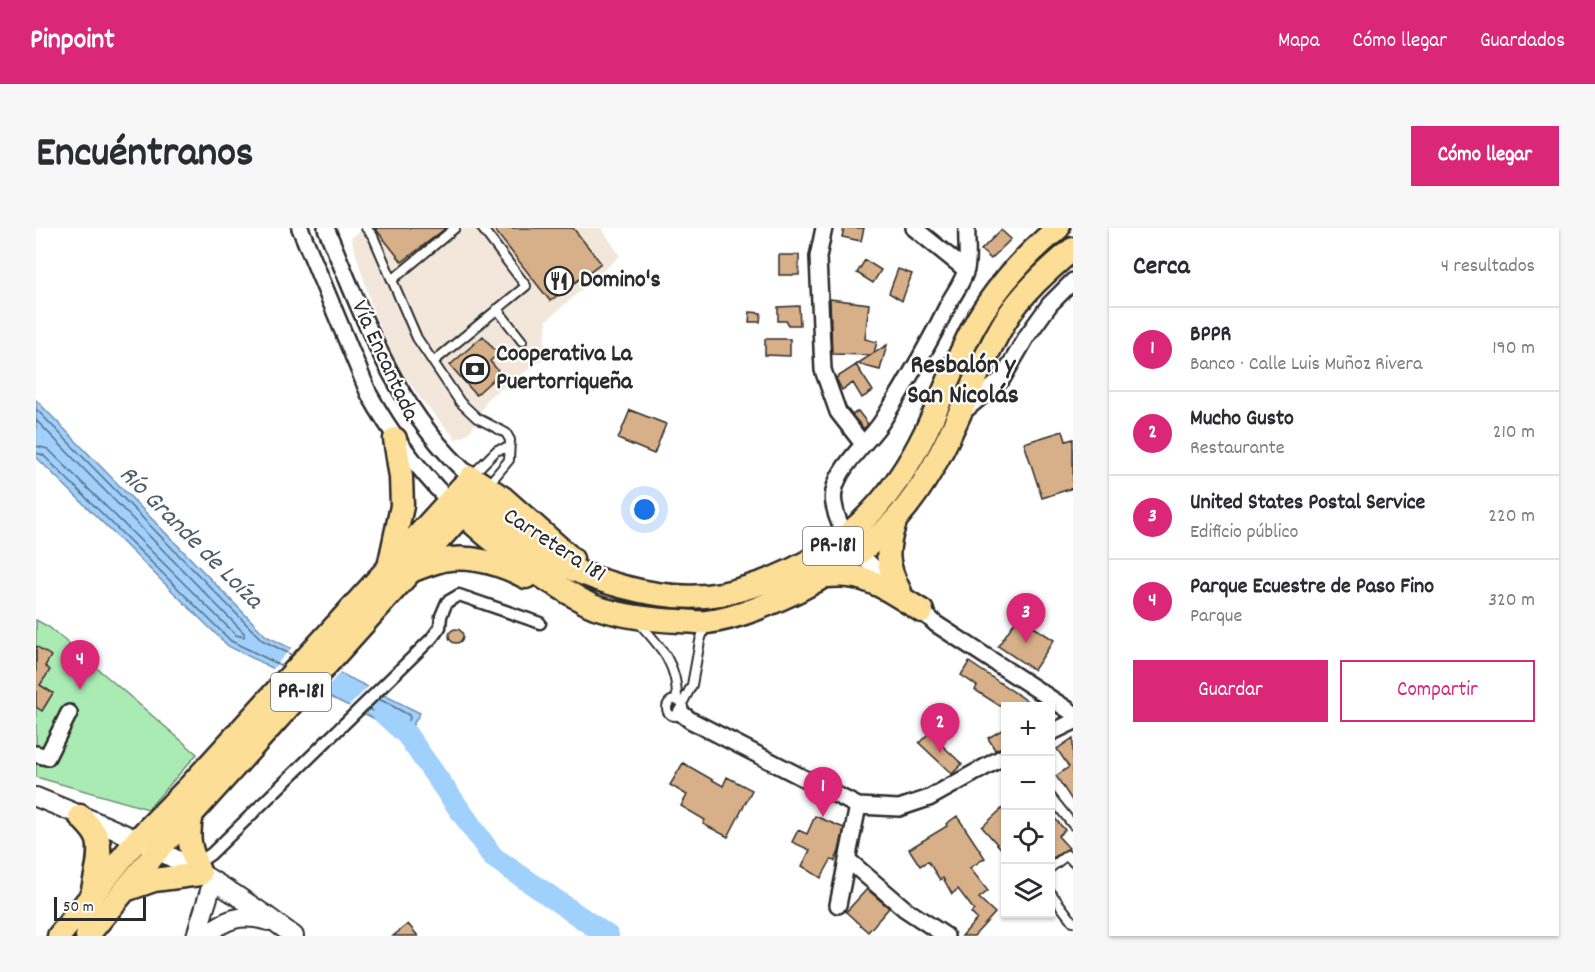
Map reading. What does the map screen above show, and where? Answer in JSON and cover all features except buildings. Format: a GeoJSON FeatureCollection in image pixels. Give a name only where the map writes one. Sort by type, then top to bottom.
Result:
{"type":"FeatureCollection","features":[{"type":"Feature","properties":{"kind":"main road"},"geometry":{"type":"LineString","coordinates":[[1024,259],[1029,242],[1044,228]]}},
{"type":"Feature","properties":{"kind":"main road","name":"Carretera 181"},"geometry":{"type":"LineString","coordinates":[[468,494],[503,498],[599,580],[653,593],[683,596],[720,594],[765,583],[781,576],[825,552],[870,514],[886,496],[921,442],[974,327],[989,302],[1024,259],[1058,228]]}},
{"type":"Feature","properties":{"kind":"main road","name":"Carretera 181"},"geometry":{"type":"LineString","coordinates":[[468,494],[518,561],[593,606],[633,617],[707,622],[742,613],[780,599],[825,576],[859,554],[884,533],[897,518],[924,482],[1006,320],[1040,278],[1073,249]]}},
{"type":"Feature","properties":{"kind":"main road"},"geometry":{"type":"LineString","coordinates":[[395,439],[401,477],[402,506],[394,573],[443,560],[484,561],[514,572],[560,596],[593,606]]}},
{"type":"Feature","properties":{"kind":"main road","name":"PR-181"},"geometry":{"type":"LineString","coordinates":[[87,936],[196,800],[394,573],[468,494]]}},
{"type":"Feature","properties":{"kind":"main road"},"geometry":{"type":"LineString","coordinates":[[897,518],[887,552],[890,572],[900,592]]}},
{"type":"Feature","properties":{"kind":"main road"},"geometry":{"type":"LineString","coordinates":[[825,576],[848,576],[869,581],[922,612]]}},
{"type":"Feature","properties":{"kind":"main road"},"geometry":{"type":"LineString","coordinates":[[124,890],[154,880],[203,873],[190,849],[188,831],[196,800]]}},
{"type":"Feature","properties":{"kind":"main road","name":"PR-181"},"geometry":{"type":"LineString","coordinates":[[59,936],[136,841],[196,800]]}},
{"type":"Feature","properties":{"kind":"main road"},"geometry":{"type":"LineString","coordinates":[[80,816],[94,832],[98,841],[99,851],[92,895]]}},
{"type":"Feature","properties":{"kind":"street","name":"Vía Encantada"},"geometry":{"type":"LineString","coordinates":[[300,228],[369,394],[395,439],[422,472],[468,494]]}},
{"type":"Feature","properties":{"kind":"street","name":"Vía Encantada"},"geometry":{"type":"LineString","coordinates":[[326,228],[369,330],[391,374],[431,435],[453,459],[468,494]]}},
{"type":"Feature","properties":{"kind":"street"},"geometry":{"type":"LineString","coordinates":[[824,228],[818,257],[823,370],[838,412],[863,444]]}},
{"type":"Feature","properties":{"kind":"street"},"geometry":{"type":"LineString","coordinates":[[914,228],[966,270]]}},
{"type":"Feature","properties":{"kind":"street"},"geometry":{"type":"LineString","coordinates":[[967,228],[966,270],[882,423],[863,444],[839,478],[834,488],[834,503],[846,536],[859,554],[922,612],[936,624],[1073,713]]}},
{"type":"Feature","properties":{"kind":"street"},"geometry":{"type":"LineString","coordinates":[[960,414],[1002,379],[1027,336],[1050,304],[1073,281]]}},
{"type":"Feature","properties":{"kind":"street"},"geometry":{"type":"LineString","coordinates":[[196,936],[203,873],[211,854],[440,627],[441,616],[447,602],[459,595],[540,623]]}},
{"type":"Feature","properties":{"kind":"street"},"geometry":{"type":"LineString","coordinates":[[680,705],[690,720],[858,806],[899,808],[929,798],[1001,758]]}},
{"type":"Feature","properties":{"kind":"street"},"geometry":{"type":"LineString","coordinates":[[36,754],[47,758],[69,713]]}},
{"type":"Feature","properties":{"kind":"street"},"geometry":{"type":"LineString","coordinates":[[1055,731],[1073,722]]}},
{"type":"Feature","properties":{"kind":"street"},"geometry":{"type":"LineString","coordinates":[[36,797],[158,850],[203,873],[294,936]]}},
{"type":"Feature","properties":{"kind":"street"},"geometry":{"type":"LineString","coordinates":[[838,906],[858,806]]}},
{"type":"Feature","properties":{"kind":"street"},"geometry":{"type":"LineString","coordinates":[[848,860],[905,909],[946,936]]}},
{"type":"Feature","properties":{"kind":"street"},"geometry":{"type":"LineString","coordinates":[[204,936],[219,924],[237,917],[255,917],[279,924]]}},
{"type":"Feature","properties":{"kind":"lane"},"geometry":{"type":"LineString","coordinates":[[366,228],[373,236],[417,338],[433,362],[469,411],[477,418],[506,433],[510,440],[509,460],[468,494]]}},
{"type":"Feature","properties":{"kind":"lane"},"geometry":{"type":"LineString","coordinates":[[392,280],[455,228]]}},
{"type":"Feature","properties":{"kind":"lane"},"geometry":{"type":"LineString","coordinates":[[433,362],[526,286],[482,228]]}},
{"type":"Feature","properties":{"kind":"lane"},"geometry":{"type":"LineString","coordinates":[[497,309],[522,341]]}},
{"type":"Feature","properties":{"kind":"lane"},"geometry":{"type":"LineString","coordinates":[[468,494],[497,450],[509,447]]}},
{"type":"Feature","properties":{"kind":"lane"},"geometry":{"type":"LineString","coordinates":[[633,617],[665,654],[675,674],[680,705]]}},
{"type":"Feature","properties":{"kind":"lane"},"geometry":{"type":"LineString","coordinates":[[680,705],[693,685],[700,641],[707,622]]}},
{"type":"Feature","properties":{"kind":"lane"},"geometry":{"type":"LineString","coordinates":[[1055,802],[1073,825]]}},
{"type":"Feature","properties":{"kind":"lane"},"geometry":{"type":"LineString","coordinates":[[1055,864],[1067,855],[1073,862]]}},
{"type":"Feature","properties":{"kind":"lane"},"geometry":{"type":"LineString","coordinates":[[1055,899],[1073,922]]}},
{"type":"Feature","properties":{"kind":"shaded area"},"geometry":{"type":"Polygon","coordinates":[[[364,228],[602,228],[620,256],[547,320],[543,359],[488,398],[472,429],[456,439],[423,402],[396,363],[374,313],[351,238],[364,228]]]}},
{"type":"Feature","properties":{"kind":"green space"},"geometry":{"type":"Polygon","coordinates":[[[36,620],[49,627],[197,754],[148,809],[36,777],[36,620]]]}},
{"type":"Feature","properties":{"kind":"water"},"geometry":{"type":"Polygon","coordinates":[[[36,400],[266,636],[420,713],[407,735],[228,646],[36,457],[36,400]]]}},
{"type":"Feature","properties":{"kind":"pier"},"geometry":{"type":"Polygon","coordinates":[[[293,646],[342,670],[320,695],[271,671],[293,646]]]}},
{"type":"Feature","properties":{"kind":"pier"},"geometry":{"type":"Polygon","coordinates":[[[370,685],[385,692],[361,715],[347,708],[370,685]]]}},
{"type":"Feature","properties":{"kind":"waterway","name":"Río Grande de Loíza"},"geometry":{"type":"LineString","coordinates":[[384,714],[407,735],[493,857],[608,936]]}},
{"type":"Feature","properties":{"kind":"place","name":"Domino's"},"geometry":{"type":"Point","coordinates":[559,281]}},
{"type":"Feature","properties":{"kind":"place","name":"Cooperativa La Puertorriqueña"},"geometry":{"type":"Point","coordinates":[475,369]}},
{"type":"Feature","properties":{"kind":"place","name":"United States Postal Service"},"geometry":{"type":"Point","coordinates":[1026,643]}},
{"type":"Feature","properties":{"kind":"place","name":"Parque Ecuestre de Paso Fino"},"geometry":{"type":"Point","coordinates":[80,690]}},
{"type":"Feature","properties":{"kind":"place","name":"Mucho Gusto"},"geometry":{"type":"Point","coordinates":[940,753]}},
{"type":"Feature","properties":{"kind":"place","name":"BPPR"},"geometry":{"type":"Point","coordinates":[823,817]}},
{"type":"Feature","properties":{"kind":"district","name":"Resbalón y San Nicolás"},"geometry":{"type":"Point","coordinates":[963,381]}}]}
